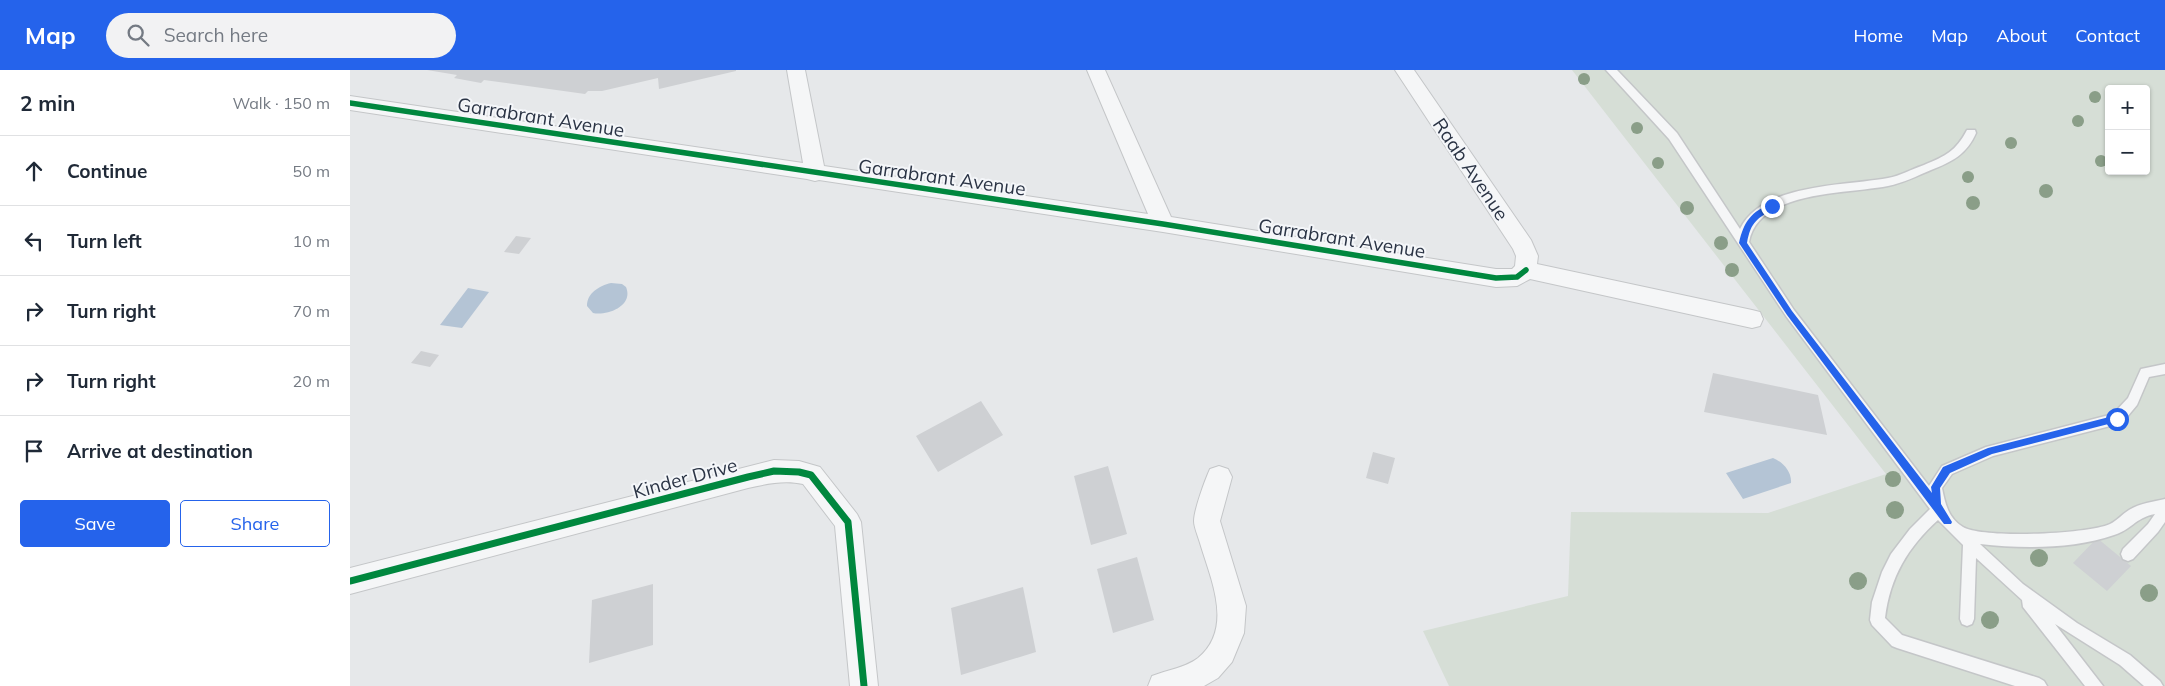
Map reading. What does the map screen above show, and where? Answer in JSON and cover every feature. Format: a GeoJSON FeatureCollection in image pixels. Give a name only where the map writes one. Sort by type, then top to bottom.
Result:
{"type":"FeatureCollection","features":[{"type":"Feature","properties":{"kind":"street"},"geometry":{"type":"LineString","coordinates":[[796,70],[815,174]]}},
{"type":"Feature","properties":{"kind":"street"},"geometry":{"type":"LineString","coordinates":[[1096,70],[1163,224]]}},
{"type":"Feature","properties":{"kind":"street","name":"Raab Avenue"},"geometry":{"type":"LineString","coordinates":[[1404,70],[1523,246],[1527,256],[1526,270]]}},
{"type":"Feature","properties":{"kind":"street","name":"Garrabrant Avenue"},"geometry":{"type":"LineString","coordinates":[[350,103],[815,174],[1163,224],[1496,278],[1518,277],[1526,270]]}},
{"type":"Feature","properties":{"kind":"street"},"geometry":{"type":"LineString","coordinates":[[1526,270],[1752,319]]}},
{"type":"Feature","properties":{"kind":"street","name":"Kinder Drive"},"geometry":{"type":"LineString","coordinates":[[350,581],[748,477],[774,471],[799,472],[811,475],[848,522],[864,686]]}},
{"type":"Feature","properties":{"kind":"street"},"geometry":{"type":"LineString","coordinates":[[1162,686],[1189,680],[1208,668],[1222,652],[1230,633],[1232,606],[1207,521],[1219,477]]}},
{"type":"Feature","properties":{"kind":"lane"},"geometry":{"type":"LineString","coordinates":[[1611,70],[1673,136],[1790,313],[1943,516],[2018,589],[2095,686]]}},
{"type":"Feature","properties":{"kind":"lane"},"geometry":{"type":"LineString","coordinates":[[1743,243],[1746,227],[1752,219],[1787,198],[1817,190],[1870,185],[1902,177],[1951,158],[1962,151],[1968,143],[1971,133]]}},
{"type":"Feature","properties":{"kind":"lane"},"geometry":{"type":"LineString","coordinates":[[2165,368],[2145,374],[2133,401],[2117,419],[1991,451],[1946,470],[1935,487],[1937,506],[1943,516],[1964,534],[1988,539],[2059,537],[2113,529],[2136,513],[2165,505]]}},
{"type":"Feature","properties":{"kind":"lane"},"geometry":{"type":"LineString","coordinates":[[2128,554],[2153,528],[2165,510]]}},
{"type":"Feature","properties":{"kind":"lane"},"geometry":{"type":"LineString","coordinates":[[1943,516],[1912,534],[1888,569],[1879,600],[1878,620],[1897,641],[2039,686]]}},
{"type":"Feature","properties":{"kind":"lane"},"geometry":{"type":"LineString","coordinates":[[1967,619],[1970,542]]}},
{"type":"Feature","properties":{"kind":"lane"},"geometry":{"type":"LineString","coordinates":[[2018,589],[2072,628],[2125,660],[2155,686]]}},
{"type":"Feature","properties":{"kind":"shaded area"},"geometry":{"type":"Polygon","coordinates":[[[1572,70],[2165,70],[2165,686],[1449,686],[1423,631],[1568,596],[1571,512],[1768,513],[1886,474],[1572,70]]]}},
{"type":"Feature","properties":{"kind":"water"},"geometry":{"type":"Polygon","coordinates":[[[611,283],[622,284],[626,287],[626,300],[612,311],[599,314],[593,313],[587,306],[589,297],[598,288],[611,283]]]}},
{"type":"Feature","properties":{"kind":"water"},"geometry":{"type":"Polygon","coordinates":[[[468,288],[489,292],[462,328],[440,325],[468,288]]]}},
{"type":"Feature","properties":{"kind":"water"},"geometry":{"type":"Polygon","coordinates":[[[1773,458],[1786,468],[1790,475],[1791,483],[1743,499],[1726,473],[1773,458]]]}},
{"type":"Feature","properties":{"kind":"building"},"geometry":{"type":"Polygon","coordinates":[[[427,70],[736,71],[659,89],[658,78],[602,91],[588,91],[585,94],[484,80],[481,83],[454,78],[457,75],[427,70]]]}},
{"type":"Feature","properties":{"kind":"building"},"geometry":{"type":"Polygon","coordinates":[[[516,236],[531,238],[519,254],[504,252],[516,236]]]}},
{"type":"Feature","properties":{"kind":"building"},"geometry":{"type":"Polygon","coordinates":[[[421,351],[439,355],[430,367],[411,363],[421,351]]]}},
{"type":"Feature","properties":{"kind":"building"},"geometry":{"type":"Polygon","coordinates":[[[1713,373],[1818,395],[1827,435],[1704,412],[1713,373]]]}},
{"type":"Feature","properties":{"kind":"building"},"geometry":{"type":"Polygon","coordinates":[[[981,401],[1003,435],[938,472],[916,436],[981,401]]]}},
{"type":"Feature","properties":{"kind":"building"},"geometry":{"type":"Polygon","coordinates":[[[1373,452],[1395,458],[1388,484],[1366,478],[1373,452]]]}},
{"type":"Feature","properties":{"kind":"building"},"geometry":{"type":"Polygon","coordinates":[[[1108,466],[1127,534],[1091,545],[1074,476],[1108,466]]]}},
{"type":"Feature","properties":{"kind":"building"},"geometry":{"type":"Polygon","coordinates":[[[2097,538],[2131,566],[2107,591],[2073,563],[2097,538]]]}},
{"type":"Feature","properties":{"kind":"building"},"geometry":{"type":"Polygon","coordinates":[[[1137,557],[1154,620],[1113,633],[1097,569],[1137,557]]]}},
{"type":"Feature","properties":{"kind":"building"},"geometry":{"type":"Polygon","coordinates":[[[653,584],[653,645],[589,663],[592,600],[653,584]]]}},
{"type":"Feature","properties":{"kind":"building"},"geometry":{"type":"Polygon","coordinates":[[[1023,587],[1036,652],[961,675],[951,608],[1023,587]]]}},
{"type":"Feature","properties":{"kind":"cycle path"},"geometry":{"type":"LineString","coordinates":[[350,103],[1163,224],[1496,278],[1517,277],[1526,270]]}},
{"type":"Feature","properties":{"kind":"cycle path"},"geometry":{"type":"LineString","coordinates":[[350,581],[748,477],[774,471],[799,472],[811,475],[848,522],[864,686]]}},
{"type":"Feature","properties":{"kind":"route"},"geometry":{"type":"LineString","coordinates":[[1772,206],[1752,219],[1746,227],[1743,243],[1790,313],[1829,362],[1878,431],[1948,522],[1937,506],[1935,487],[1946,470],[1966,460],[2007,446],[2117,419]]}}]}
